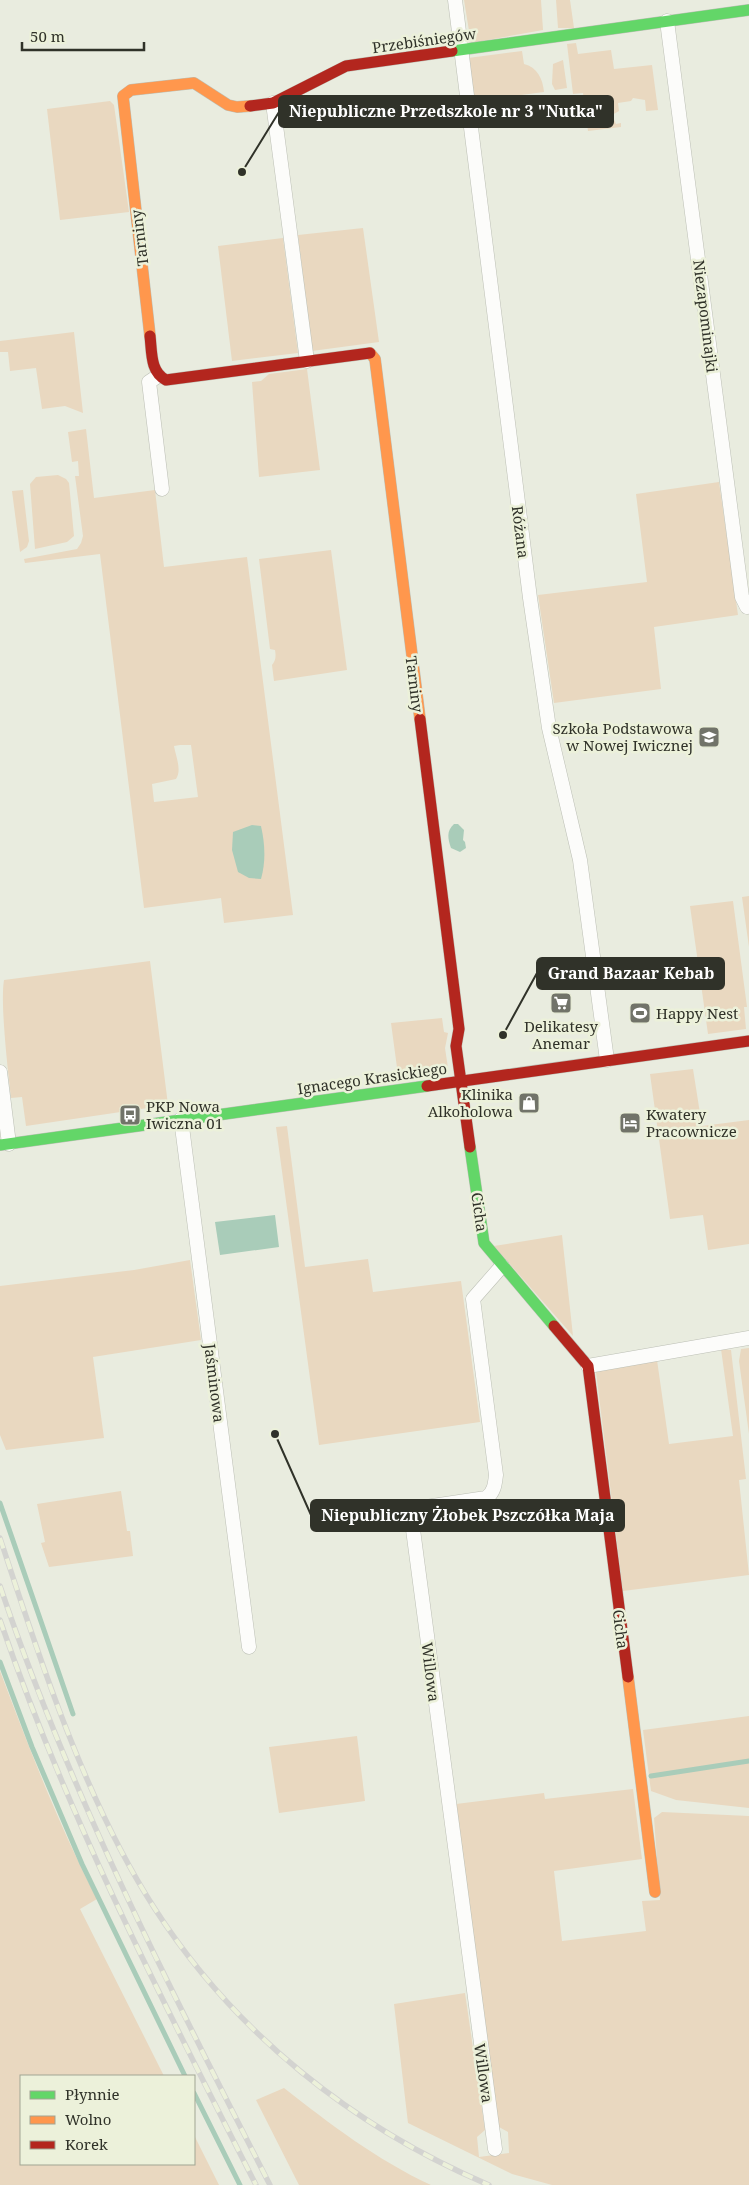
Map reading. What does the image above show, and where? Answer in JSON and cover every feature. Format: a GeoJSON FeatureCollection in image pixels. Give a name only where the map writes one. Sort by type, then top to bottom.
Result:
{"type":"FeatureCollection","features":[{"type":"Feature","properties":{"kind":"street","name":"Różana"},"geometry":{"type":"LineString","coordinates":[[455,0],[530,598],[550,728],[580,860],[607,1060]]}},
{"type":"Feature","properties":{"kind":"street","name":"Przebiśniegów"},"geometry":{"type":"LineString","coordinates":[[123,100],[123,96],[131,90],[194,83],[228,105],[237,107],[274,103],[346,66],[749,10]]}},
{"type":"Feature","properties":{"kind":"street","name":"Niezapominajki"},"geometry":{"type":"LineString","coordinates":[[667,21],[742,596],[743,602],[747,607],[749,606]]}},
{"type":"Feature","properties":{"kind":"street","name":"Tarniny"},"geometry":{"type":"LineString","coordinates":[[123,100],[154,368],[158,376],[166,380],[368,353],[372,354],[375,359],[459,1029],[456,1046],[461,1081]]}},
{"type":"Feature","properties":{"kind":"street"},"geometry":{"type":"LineString","coordinates":[[274,103],[307,361]]}},
{"type":"Feature","properties":{"kind":"street"},"geometry":{"type":"LineString","coordinates":[[158,376],[149,382],[162,489]]}},
{"type":"Feature","properties":{"kind":"street","name":"Ignacego Krasickiego"},"geometry":{"type":"LineString","coordinates":[[5,1144],[749,1041]]}},
{"type":"Feature","properties":{"kind":"street"},"geometry":{"type":"LineString","coordinates":[[0,1072],[5,1144]]}},
{"type":"Feature","properties":{"kind":"street","name":"Cicha"},"geometry":{"type":"LineString","coordinates":[[461,1081],[484,1243],[588,1366],[655,1892]]}},
{"type":"Feature","properties":{"kind":"street","name":"Jaśminowa"},"geometry":{"type":"LineString","coordinates":[[181,1119],[249,1647]]}},
{"type":"Feature","properties":{"kind":"street","name":"Willowa"},"geometry":{"type":"LineString","coordinates":[[495,2149],[412,1522],[416,1512],[421,1509],[486,1498],[490,1496],[495,1484],[496,1475],[473,1299],[502,1266]]}},
{"type":"Feature","properties":{"kind":"street"},"geometry":{"type":"LineString","coordinates":[[588,1366],[749,1338]]}},
{"type":"Feature","properties":{"kind":"shaded area"},"geometry":{"type":"Polygon","coordinates":[[[464,0],[541,0],[543,30],[471,43],[464,0]]]}},
{"type":"Feature","properties":{"kind":"shaded area"},"geometry":{"type":"Polygon","coordinates":[[[556,0],[570,0],[574,28],[558,28],[556,0]]]}},
{"type":"Feature","properties":{"kind":"shaded area"},"geometry":{"type":"Polygon","coordinates":[[[576,43],[578,54],[611,50],[614,69],[652,65],[658,110],[646,111],[645,100],[633,98],[631,101],[618,103],[619,111],[612,115],[616,124],[621,123],[621,127],[588,131],[583,93],[573,94],[567,44],[576,43]]]}},
{"type":"Feature","properties":{"kind":"shaded area"},"geometry":{"type":"Polygon","coordinates":[[[522,51],[524,64],[536,71],[544,92],[474,101],[468,58],[522,51]]]}},
{"type":"Feature","properties":{"kind":"shaded area"},"geometry":{"type":"Polygon","coordinates":[[[563,60],[567,88],[555,90],[552,84],[553,64],[563,60]]]}},
{"type":"Feature","properties":{"kind":"shaded area"},"geometry":{"type":"Polygon","coordinates":[[[110,101],[114,105],[129,212],[60,220],[47,109],[110,101]]]}},
{"type":"Feature","properties":{"kind":"shaded area"},"geometry":{"type":"Polygon","coordinates":[[[363,228],[379,342],[312,351],[298,235],[363,228]]]}},
{"type":"Feature","properties":{"kind":"shaded area"},"geometry":{"type":"Polygon","coordinates":[[[283,238],[298,353],[232,361],[218,246],[283,238]]]}},
{"type":"Feature","properties":{"kind":"shaded area"},"geometry":{"type":"Polygon","coordinates":[[[74,332],[83,413],[65,406],[42,409],[36,368],[10,371],[8,352],[0,352],[0,341],[74,332]]]}},
{"type":"Feature","properties":{"kind":"shaded area"},"geometry":{"type":"Polygon","coordinates":[[[307,369],[320,470],[259,477],[252,382],[261,381],[269,374],[307,369]]]}},
{"type":"Feature","properties":{"kind":"shaded area"},"geometry":{"type":"Polygon","coordinates":[[[86,429],[94,498],[155,490],[164,567],[247,557],[293,915],[224,923],[221,898],[144,908],[100,554],[25,563],[24,559],[77,549],[81,543],[83,536],[75,476],[79,476],[78,461],[72,462],[68,432],[86,429]],[[191,745],[174,746],[178,763],[178,775],[176,779],[152,784],[154,802],[198,797],[191,745]]]}},
{"type":"Feature","properties":{"kind":"shaded area"},"geometry":{"type":"Polygon","coordinates":[[[58,475],[69,483],[74,536],[67,542],[35,549],[30,484],[36,477],[58,475]]]}},
{"type":"Feature","properties":{"kind":"shaded area"},"geometry":{"type":"Polygon","coordinates":[[[719,482],[738,615],[654,627],[661,689],[554,703],[538,595],[647,582],[636,494],[719,482]]]}},
{"type":"Feature","properties":{"kind":"shaded area"},"geometry":{"type":"Polygon","coordinates":[[[23,490],[29,541],[27,547],[20,552],[12,491],[23,490]]]}},
{"type":"Feature","properties":{"kind":"shaded area"},"geometry":{"type":"Polygon","coordinates":[[[331,550],[347,670],[274,681],[272,665],[276,656],[275,650],[270,649],[259,559],[331,550]]]}},
{"type":"Feature","properties":{"kind":"shaded area"},"geometry":{"type":"Polygon","coordinates":[[[454,824],[458,824],[464,830],[463,840],[466,848],[460,852],[451,848],[449,841],[448,835],[454,824]]]}},
{"type":"Feature","properties":{"kind":"shaded area"},"geometry":{"type":"Polygon","coordinates":[[[252,825],[261,826],[264,859],[261,879],[249,878],[238,872],[232,850],[233,832],[252,825]]]}},
{"type":"Feature","properties":{"kind":"shaded area"},"geometry":{"type":"Polygon","coordinates":[[[749,896],[749,947],[742,897],[749,896]]]}},
{"type":"Feature","properties":{"kind":"shaded area"},"geometry":{"type":"Polygon","coordinates":[[[733,901],[747,1007],[744,1007],[746,1029],[708,1034],[690,906],[733,901]]]}},
{"type":"Feature","properties":{"kind":"shaded area"},"geometry":{"type":"Polygon","coordinates":[[[150,961],[168,1105],[26,1126],[22,1097],[11,1098],[6,1054],[4,980],[150,961]]]}},
{"type":"Feature","properties":{"kind":"shaded area"},"geometry":{"type":"Polygon","coordinates":[[[442,1018],[444,1032],[448,1033],[445,1048],[448,1068],[398,1075],[391,1023],[442,1018]]]}},
{"type":"Feature","properties":{"kind":"shaded area"},"geometry":{"type":"Polygon","coordinates":[[[693,1069],[702,1126],[749,1120],[749,1244],[708,1250],[703,1215],[670,1219],[650,1074],[693,1069]]]}},
{"type":"Feature","properties":{"kind":"shaded area"},"geometry":{"type":"Polygon","coordinates":[[[287,1126],[305,1267],[368,1259],[373,1292],[461,1281],[480,1422],[319,1445],[276,1127],[287,1126]]]}},
{"type":"Feature","properties":{"kind":"shaded area"},"geometry":{"type":"Polygon","coordinates":[[[275,1215],[279,1247],[220,1255],[215,1222],[275,1215]]]}},
{"type":"Feature","properties":{"kind":"shaded area"},"geometry":{"type":"Polygon","coordinates":[[[562,1235],[573,1336],[494,1246],[562,1235]]]}},
{"type":"Feature","properties":{"kind":"shaded area"},"geometry":{"type":"Polygon","coordinates":[[[190,1260],[201,1340],[93,1357],[104,1438],[6,1450],[0,1435],[0,1286],[134,1270],[190,1260]]]}},
{"type":"Feature","properties":{"kind":"shaded area"},"geometry":{"type":"Polygon","coordinates":[[[749,1348],[749,1434],[739,1361],[741,1349],[749,1348]]]}},
{"type":"Feature","properties":{"kind":"shaded area"},"geometry":{"type":"Polygon","coordinates":[[[721,1349],[731,1350],[746,1479],[739,1480],[749,1575],[623,1591],[596,1372],[657,1360],[669,1444],[733,1436],[721,1349]]]}},
{"type":"Feature","properties":{"kind":"shaded area"},"geometry":{"type":"Polygon","coordinates":[[[121,1491],[127,1531],[130,1531],[133,1556],[49,1567],[41,1543],[45,1542],[37,1504],[121,1491]]]}},
{"type":"Feature","properties":{"kind":"shaded area"},"geometry":{"type":"Polygon","coordinates":[[[0,1671],[57,1815],[97,1899],[80,1909],[163,2075],[20,2075],[20,2165],[195,2165],[195,2137],[219,2185],[0,2185],[0,1671]]]}},
{"type":"Feature","properties":{"kind":"shaded area"},"geometry":{"type":"Polygon","coordinates":[[[749,1716],[749,1808],[676,1800],[651,1791],[643,1730],[749,1716]]]}},
{"type":"Feature","properties":{"kind":"shaded area"},"geometry":{"type":"Polygon","coordinates":[[[357,1736],[365,1801],[279,1813],[269,1747],[357,1736]]]}},
{"type":"Feature","properties":{"kind":"shaded area"},"geometry":{"type":"Polygon","coordinates":[[[633,1789],[642,1859],[554,1871],[562,1941],[646,1931],[642,1901],[660,1900],[654,1818],[662,1812],[749,1816],[749,2185],[552,2185],[512,2174],[408,2123],[394,2004],[465,1993],[485,2130],[477,2137],[479,2157],[509,2153],[508,2132],[499,2127],[456,1804],[544,1793],[545,1799],[633,1789]]]}},
{"type":"Feature","properties":{"kind":"shaded area"},"geometry":{"type":"Polygon","coordinates":[[[284,2088],[336,2128],[373,2153],[431,2185],[299,2185],[256,2100],[284,2088]]]}},
{"type":"Feature","properties":{"kind":"waterway"},"geometry":{"type":"LineString","coordinates":[[0,1503],[73,1714]]}},
{"type":"Feature","properties":{"kind":"waterway"},"geometry":{"type":"LineString","coordinates":[[0,1662],[32,1747],[82,1864],[185,2075]]}},
{"type":"Feature","properties":{"kind":"waterway"},"geometry":{"type":"LineString","coordinates":[[651,1776],[749,1761]]}},
{"type":"Feature","properties":{"kind":"waterway"},"geometry":{"type":"LineString","coordinates":[[195,2095],[240,2185]]}},
{"type":"Feature","properties":{"kind":"railway"},"geometry":{"type":"LineString","coordinates":[[0,1538],[66,1729],[107,1823],[155,1909],[187,1954],[222,1996],[260,2036],[301,2072],[345,2105],[391,2135],[439,2162],[489,2185]]}},
{"type":"Feature","properties":{"kind":"railway"},"geometry":{"type":"LineString","coordinates":[[0,1586],[58,1740],[90,1815],[159,1964],[270,2185]]}},
{"type":"Feature","properties":{"kind":"railway"},"geometry":{"type":"LineString","coordinates":[[0,1620],[26,1693],[55,1765],[118,1907],[151,1977],[256,2185]]}},
{"type":"Feature","properties":{"kind":"traffic: fast"},"geometry":{"type":"LineString","coordinates":[[452,51],[749,10]]}},
{"type":"Feature","properties":{"kind":"traffic: fast"},"geometry":{"type":"LineString","coordinates":[[0,1145],[427,1086]]}},
{"type":"Feature","properties":{"kind":"traffic: fast"},"geometry":{"type":"LineString","coordinates":[[470,1147],[484,1243],[554,1326]]}},
{"type":"Feature","properties":{"kind":"traffic: slow"},"geometry":{"type":"LineString","coordinates":[[150,336],[123,96],[131,90],[194,83],[228,105],[237,107],[250,106]]}},
{"type":"Feature","properties":{"kind":"traffic: slow"},"geometry":{"type":"LineString","coordinates":[[370,353],[375,359],[420,719]]}},
{"type":"Feature","properties":{"kind":"traffic: slow"},"geometry":{"type":"LineString","coordinates":[[628,1677],[655,1892]]}},
{"type":"Feature","properties":{"kind":"traffic: jam"},"geometry":{"type":"LineString","coordinates":[[250,106],[273,103],[346,66],[452,51]]}},
{"type":"Feature","properties":{"kind":"traffic: jam"},"geometry":{"type":"LineString","coordinates":[[150,336],[154,367],[166,380],[370,353]]}},
{"type":"Feature","properties":{"kind":"traffic: jam"},"geometry":{"type":"LineString","coordinates":[[420,719],[459,1029],[456,1046],[470,1147]]}},
{"type":"Feature","properties":{"kind":"traffic: jam"},"geometry":{"type":"LineString","coordinates":[[427,1086],[749,1041]]}},
{"type":"Feature","properties":{"kind":"traffic: jam"},"geometry":{"type":"LineString","coordinates":[[554,1326],[588,1366],[628,1677]]}},
{"type":"Feature","properties":{"kind":"place","name":"Niepubliczne Przedszkole nr 3 \"Nutka\""},"geometry":{"type":"Point","coordinates":[242,172]}},
{"type":"Feature","properties":{"kind":"place","name":"Szkoła Podstawowa w Nowej Iwicznej"},"geometry":{"type":"Point","coordinates":[709,737]}},
{"type":"Feature","properties":{"kind":"place","name":"Delikatesy Anemar"},"geometry":{"type":"Point","coordinates":[561,1003]}},
{"type":"Feature","properties":{"kind":"place","name":"Happy Nest"},"geometry":{"type":"Point","coordinates":[640,1013]}},
{"type":"Feature","properties":{"kind":"place","name":"Grand Bazaar Kebab"},"geometry":{"type":"Point","coordinates":[503,1035]}},
{"type":"Feature","properties":{"kind":"place","name":"Klinika Alkoholowa"},"geometry":{"type":"Point","coordinates":[529,1103]}},
{"type":"Feature","properties":{"kind":"place","name":"PKP Nowa Iwiczna 01"},"geometry":{"type":"Point","coordinates":[130,1115]}},
{"type":"Feature","properties":{"kind":"place","name":"Kwatery Pracownicze"},"geometry":{"type":"Point","coordinates":[630,1123]}},
{"type":"Feature","properties":{"kind":"place","name":"Niepubliczny Żłobek Pszczółka Maja"},"geometry":{"type":"Point","coordinates":[275,1434]}}]}
